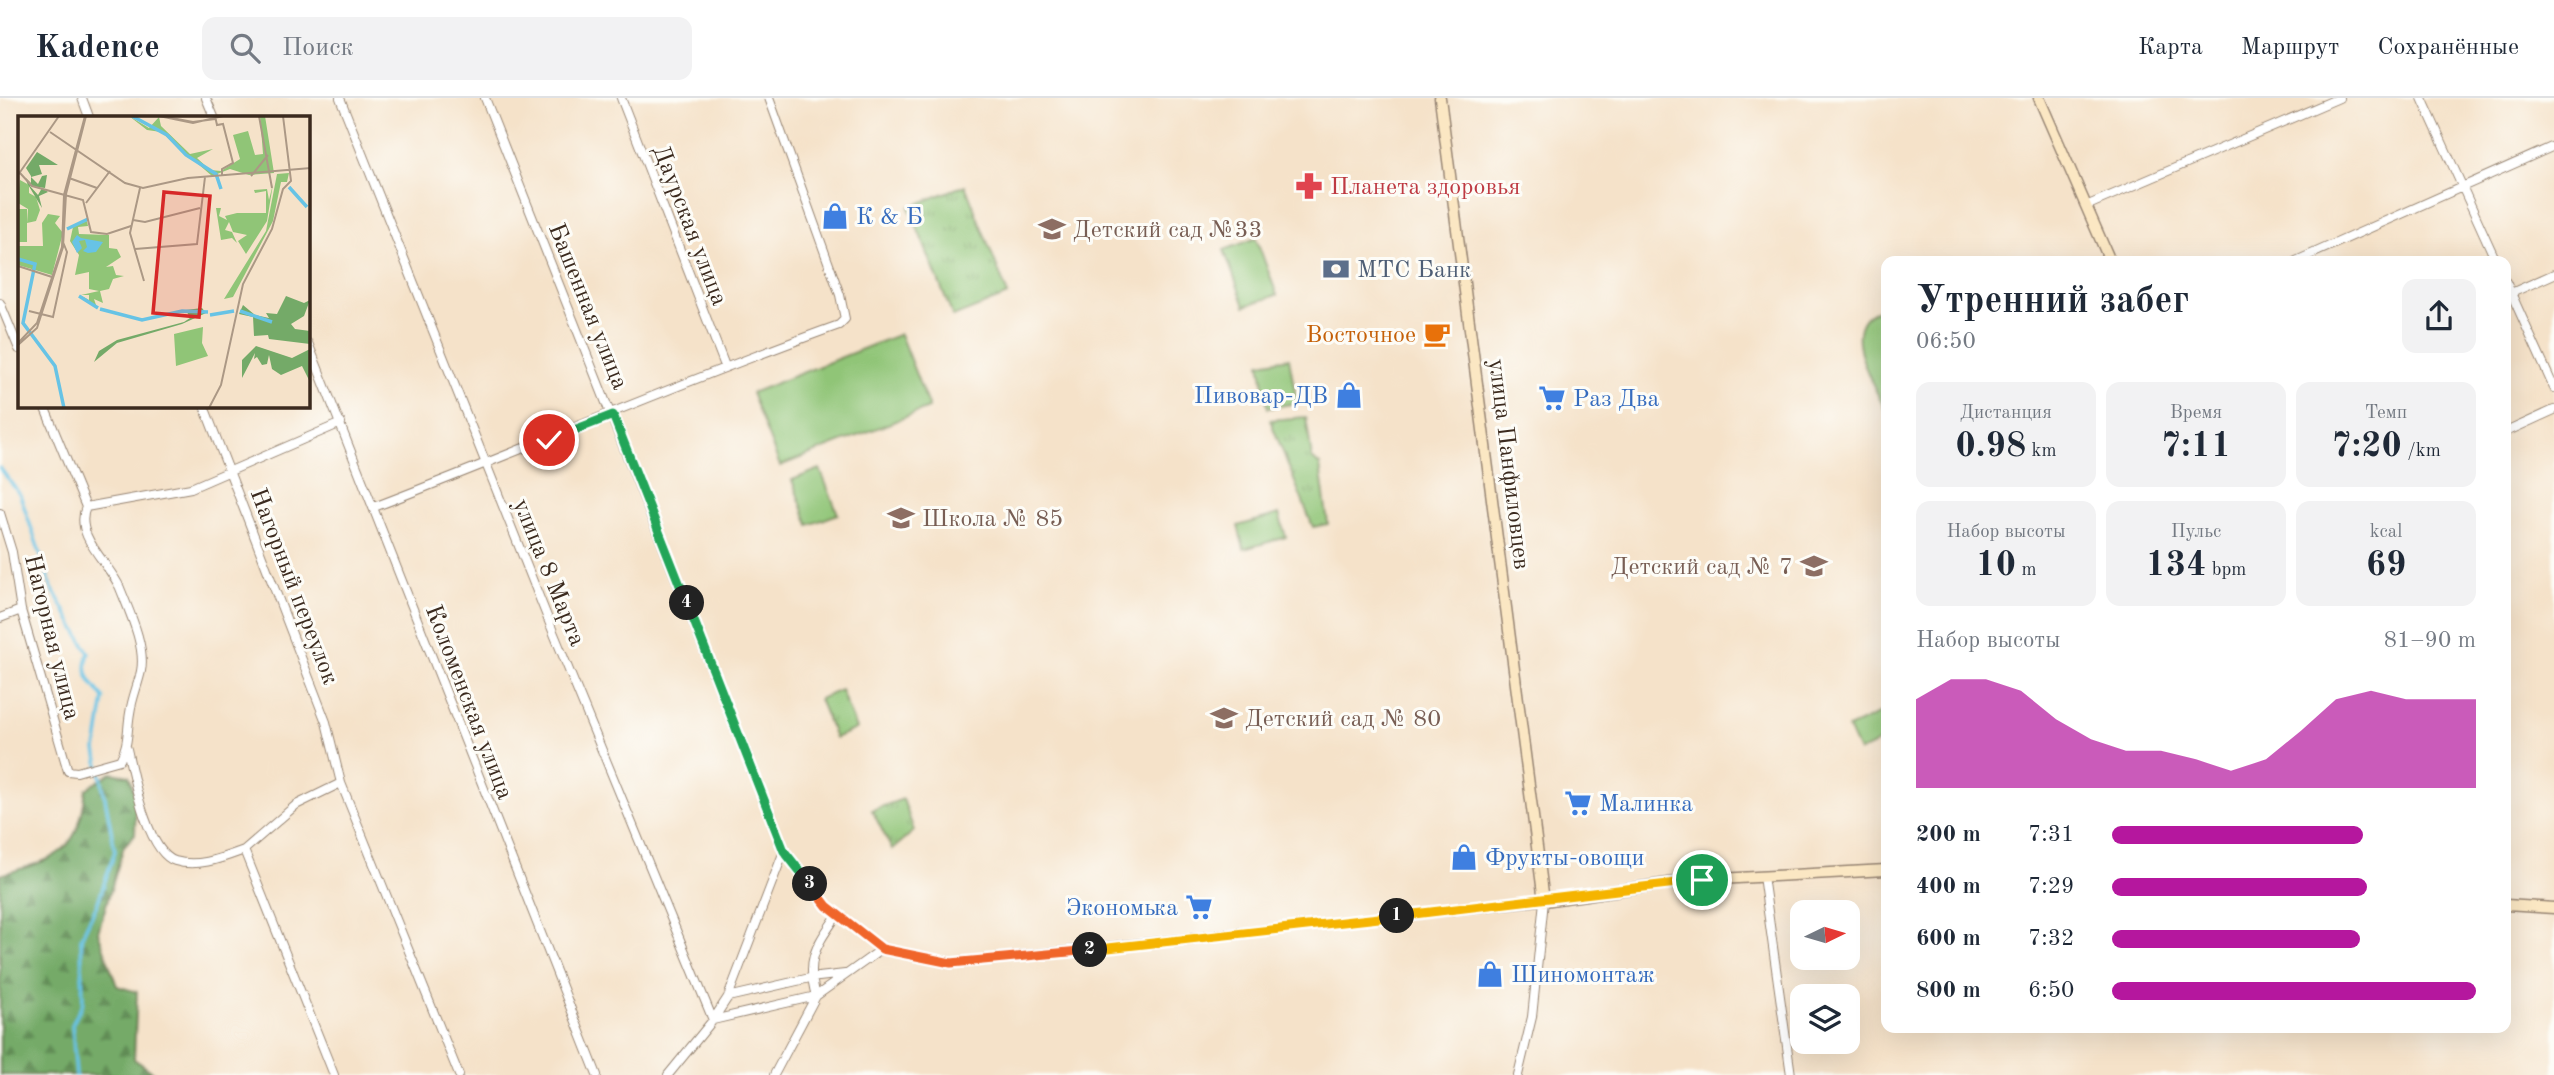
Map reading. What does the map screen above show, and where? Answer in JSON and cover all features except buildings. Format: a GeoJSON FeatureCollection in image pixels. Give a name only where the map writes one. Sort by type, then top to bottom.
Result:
{"type":"FeatureCollection","features":[{"type":"Feature","properties":{"kind":"street"},"geometry":{"type":"LineString","coordinates":[[82,98],[89,116]]}},
{"type":"Feature","properties":{"kind":"street"},"geometry":{"type":"LineString","coordinates":[[206,98],[214,116]]}},
{"type":"Feature","properties":{"kind":"street","name":"улица 8 Марта"},"geometry":{"type":"LineString","coordinates":[[340,98],[713,1020]]}},
{"type":"Feature","properties":{"kind":"street","name":"Башенная улица"},"geometry":{"type":"LineString","coordinates":[[485,98],[784,851],[827,906],[882,949]]}},
{"type":"Feature","properties":{"kind":"street","name":"Даурская улица"},"geometry":{"type":"LineString","coordinates":[[621,98],[725,366]]}},
{"type":"Feature","properties":{"kind":"street"},"geometry":{"type":"LineString","coordinates":[[374,507],[613,415],[725,366],[839,324],[845,319],[840,295],[769,98]]}},
{"type":"Feature","properties":{"kind":"street","name":"улица Панфиловцев"},"geometry":{"type":"LineString","coordinates":[[1440,98],[1544,901]]}},
{"type":"Feature","properties":{"kind":"street"},"geometry":{"type":"LineString","coordinates":[[2039,98],[2108,256]]}},
{"type":"Feature","properties":{"kind":"street"},"geometry":{"type":"LineString","coordinates":[[2086,206],[2339,98]]}},
{"type":"Feature","properties":{"kind":"street"},"geometry":{"type":"LineString","coordinates":[[2422,98],[2494,256]]}},
{"type":"Feature","properties":{"kind":"street"},"geometry":{"type":"LineString","coordinates":[[2307,256],[2554,146]]}},
{"type":"Feature","properties":{"kind":"street"},"geometry":{"type":"LineString","coordinates":[[2511,293],[2554,274]]}},
{"type":"Feature","properties":{"kind":"street"},"geometry":{"type":"LineString","coordinates":[[2511,300],[2554,388]]}},
{"type":"Feature","properties":{"kind":"street"},"geometry":{"type":"LineString","coordinates":[[0,303],[18,347]]}},
{"type":"Feature","properties":{"kind":"street","name":"Коломенская улица"},"geometry":{"type":"LineString","coordinates":[[310,348],[597,1075]]}},
{"type":"Feature","properties":{"kind":"street"},"geometry":{"type":"LineString","coordinates":[[45,408],[86,507],[83,514],[86,532],[119,586],[141,648],[141,670],[130,708],[127,748],[154,840],[172,860],[191,864],[222,859],[244,850],[296,805],[341,783]]}},
{"type":"Feature","properties":{"kind":"street","name":"Нагорный переулок"},"geometry":{"type":"LineString","coordinates":[[205,408],[326,722],[341,783],[458,1075]]}},
{"type":"Feature","properties":{"kind":"street"},"geometry":{"type":"LineString","coordinates":[[2511,430],[2554,410]]}},
{"type":"Feature","properties":{"kind":"street"},"geometry":{"type":"LineString","coordinates":[[86,507],[191,488],[341,423]]}},
{"type":"Feature","properties":{"kind":"street","name":"Нагорная улица"},"geometry":{"type":"LineString","coordinates":[[0,513],[12,552],[21,610],[68,771],[72,773],[120,760],[127,748]]}},
{"type":"Feature","properties":{"kind":"street"},"geometry":{"type":"LineString","coordinates":[[0,618],[21,610]]}},
{"type":"Feature","properties":{"kind":"street"},"geometry":{"type":"LineString","coordinates":[[244,850],[334,1075]]}},
{"type":"Feature","properties":{"kind":"street"},"geometry":{"type":"LineString","coordinates":[[668,1075],[713,1020],[728,997],[784,851]]}},
{"type":"Feature","properties":{"kind":"street"},"geometry":{"type":"LineString","coordinates":[[713,1020],[816,996],[882,949],[951,963],[979,962],[1544,901],[1683,881],[1881,870]]}},
{"type":"Feature","properties":{"kind":"street"},"geometry":{"type":"LineString","coordinates":[[1763,876],[1777,982],[1781,985],[1791,1075]]}},
{"type":"Feature","properties":{"kind":"street"},"geometry":{"type":"LineString","coordinates":[[1518,1075],[1532,1017],[1544,901]]}},
{"type":"Feature","properties":{"kind":"street"},"geometry":{"type":"LineString","coordinates":[[2511,905],[2554,908]]}},
{"type":"Feature","properties":{"kind":"street"},"geometry":{"type":"LineString","coordinates":[[774,1075],[816,996],[810,978],[813,950],[838,914]]}},
{"type":"Feature","properties":{"kind":"street"},"geometry":{"type":"LineString","coordinates":[[728,997],[810,978],[848,974]]}},
{"type":"Feature","properties":{"kind":"green space"},"geometry":{"type":"Polygon","coordinates":[[[965,185],[1008,295],[953,317],[909,207],[965,185]]]}},
{"type":"Feature","properties":{"kind":"green space"},"geometry":{"type":"Polygon","coordinates":[[[1256,238],[1277,295],[1245,306],[1224,250],[1256,238]]]}},
{"type":"Feature","properties":{"kind":"green space"},"geometry":{"type":"Polygon","coordinates":[[[1881,310],[1881,401],[1861,353],[1861,324],[1870,314],[1881,310]]]}},
{"type":"Feature","properties":{"kind":"green space"},"geometry":{"type":"Polygon","coordinates":[[[900,334],[929,408],[780,466],[751,393],[900,334]]]}},
{"type":"Feature","properties":{"kind":"green space"},"geometry":{"type":"Polygon","coordinates":[[[1289,358],[1297,403],[1268,408],[1260,363],[1289,358]]]}},
{"type":"Feature","properties":{"kind":"green space"},"geometry":{"type":"Polygon","coordinates":[[[1306,417],[1312,458],[1320,465],[1328,524],[1313,527],[1270,420],[1306,417]]]}},
{"type":"Feature","properties":{"kind":"green space"},"geometry":{"type":"Polygon","coordinates":[[[820,469],[838,514],[809,525],[792,480],[820,469]]]}},
{"type":"Feature","properties":{"kind":"green space"},"geometry":{"type":"Polygon","coordinates":[[[1279,514],[1286,537],[1244,549],[1238,526],[1279,514]]]}},
{"type":"Feature","properties":{"kind":"green space"},"geometry":{"type":"Polygon","coordinates":[[[841,690],[856,729],[835,738],[819,699],[841,690]]]}},
{"type":"Feature","properties":{"kind":"green space"},"geometry":{"type":"Polygon","coordinates":[[[1881,713],[1881,741],[1859,752],[1848,728],[1881,713]]]}},
{"type":"Feature","properties":{"kind":"green space"},"geometry":{"type":"Polygon","coordinates":[[[111,773],[129,776],[136,798],[135,834],[124,846],[98,932],[117,986],[137,992],[134,1059],[157,1075],[0,1075],[0,875],[37,864],[62,850],[77,827],[86,789],[111,773]]]}},
{"type":"Feature","properties":{"kind":"green space"},"geometry":{"type":"Polygon","coordinates":[[[903,799],[914,831],[892,850],[872,810],[903,799]]]}},
{"type":"Feature","properties":{"kind":"waterway"},"geometry":{"type":"LineString","coordinates":[[0,468],[20,495],[52,588],[89,653],[87,672],[104,698],[96,750],[115,851],[98,902],[81,938],[83,1002],[72,1025],[76,1075]]}},
{"type":"Feature","properties":{"kind":"place","name":"Планета здоровья"},"geometry":{"type":"Point","coordinates":[1309,186]}},
{"type":"Feature","properties":{"kind":"place","name":"К & Б"},"geometry":{"type":"Point","coordinates":[835,216]}},
{"type":"Feature","properties":{"kind":"place","name":"Детский сад №33"},"geometry":{"type":"Point","coordinates":[1052,229]}},
{"type":"Feature","properties":{"kind":"place","name":"МТС Банк"},"geometry":{"type":"Point","coordinates":[1336,269]}},
{"type":"Feature","properties":{"kind":"place","name":"Восточное"},"geometry":{"type":"Point","coordinates":[1437,334]}},
{"type":"Feature","properties":{"kind":"place","name":"Пивовар-ДВ"},"geometry":{"type":"Point","coordinates":[1349,395]}},
{"type":"Feature","properties":{"kind":"place","name":"Раз Два"},"geometry":{"type":"Point","coordinates":[1552,398]}},
{"type":"Feature","properties":{"kind":"place","name":"Школа № 85"},"geometry":{"type":"Point","coordinates":[901,518]}},
{"type":"Feature","properties":{"kind":"place","name":"Детский сад № 7"},"geometry":{"type":"Point","coordinates":[1814,566]}},
{"type":"Feature","properties":{"kind":"place","name":"Детский сад № 80"},"geometry":{"type":"Point","coordinates":[1224,718]}},
{"type":"Feature","properties":{"kind":"place","name":"Малинка"},"geometry":{"type":"Point","coordinates":[1578,803]}},
{"type":"Feature","properties":{"kind":"place","name":"Фрукты-овощи"},"geometry":{"type":"Point","coordinates":[1464,857]}},
{"type":"Feature","properties":{"kind":"place","name":"Экономька"},"geometry":{"type":"Point","coordinates":[1199,907]}},
{"type":"Feature","properties":{"kind":"place","name":"Шиномонтаж"},"geometry":{"type":"Point","coordinates":[1490,974]}},
{"type":"Feature","properties":{"kind":"route"},"geometry":{"type":"LineString","coordinates":[[549,440],[613,415],[784,851],[827,906],[882,949],[951,963],[979,962],[1544,901],[1702,880]]}}]}
